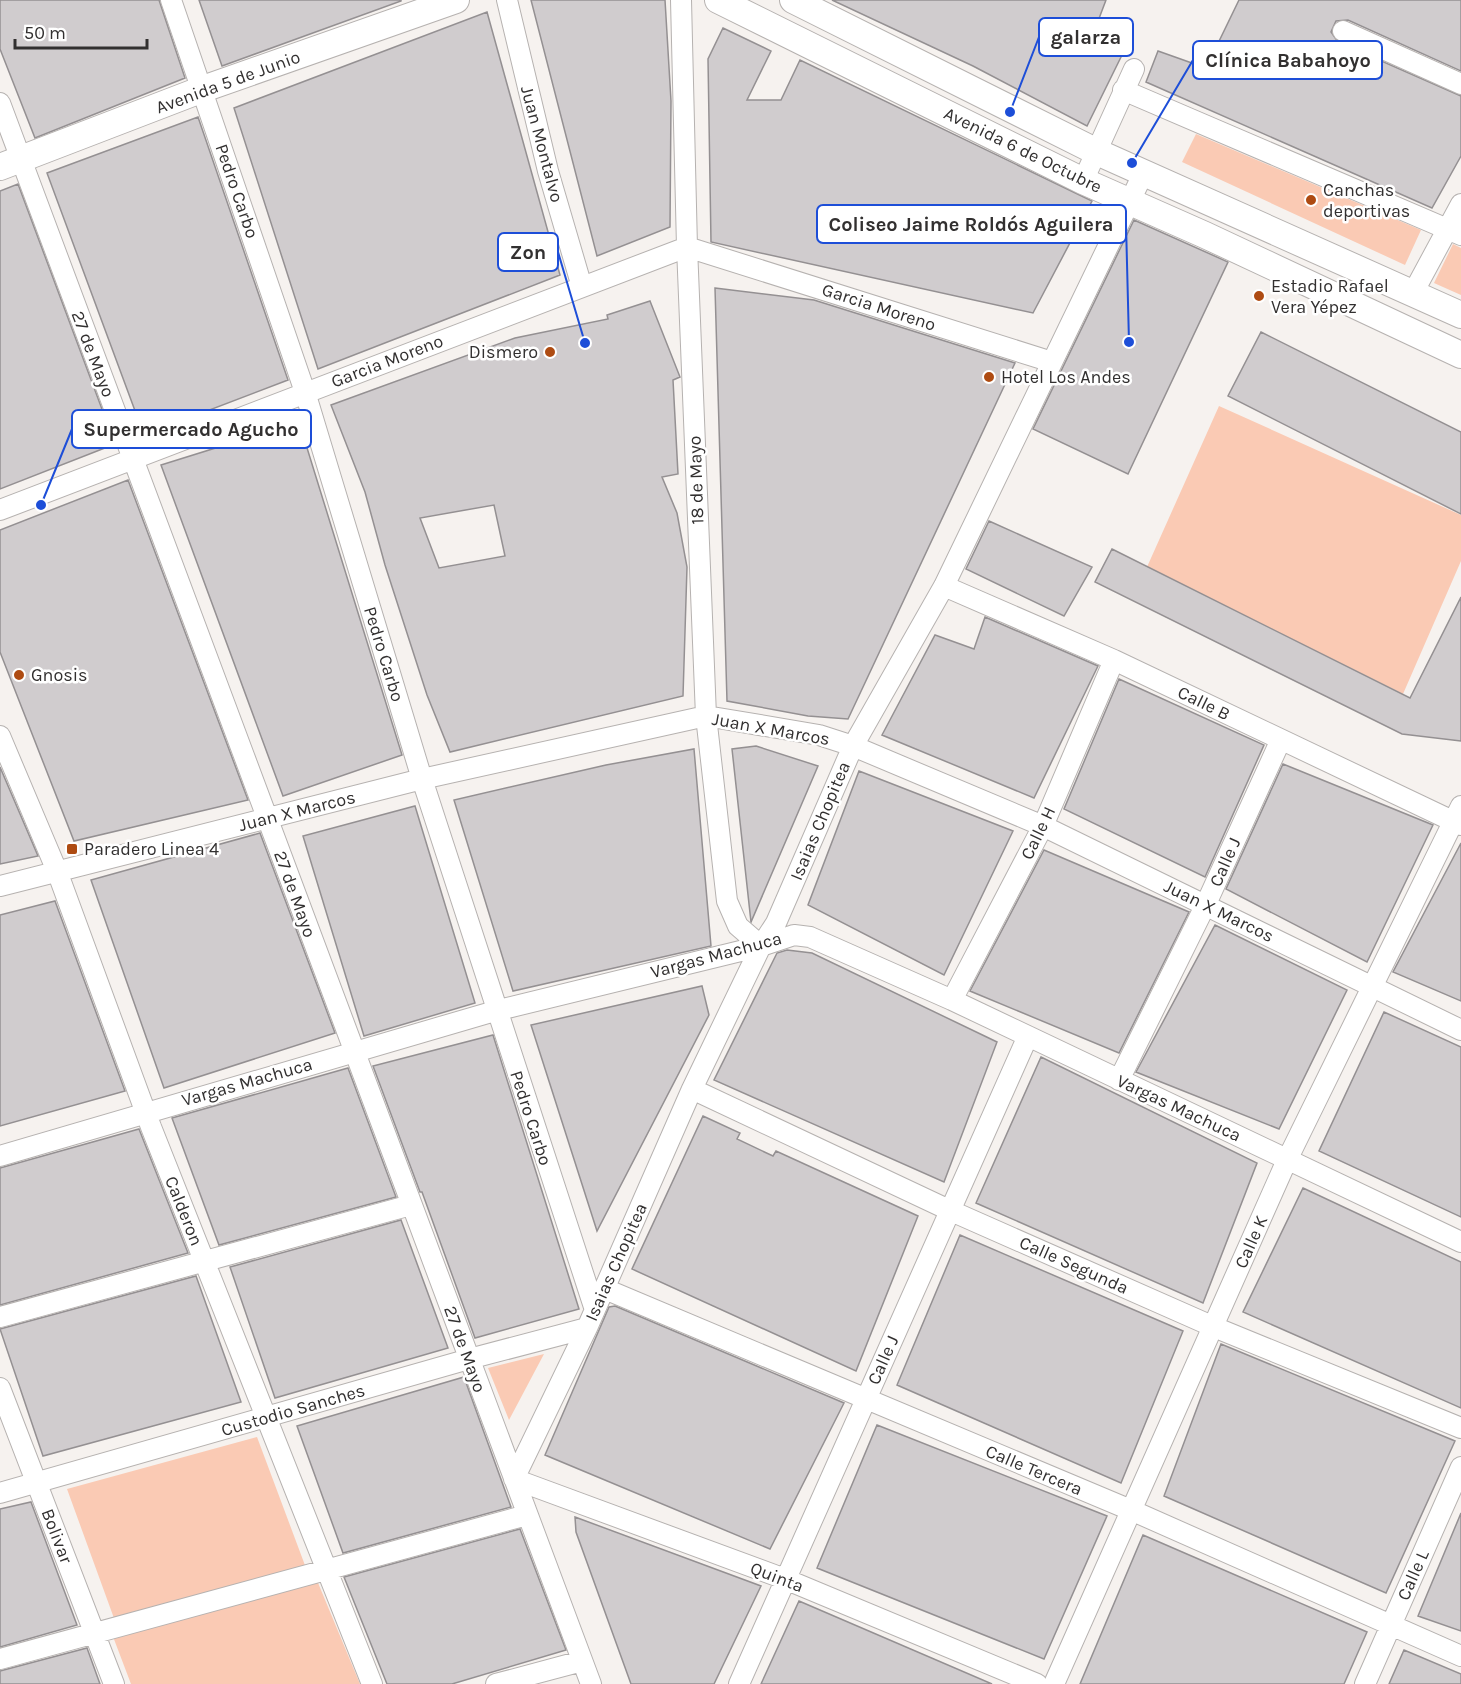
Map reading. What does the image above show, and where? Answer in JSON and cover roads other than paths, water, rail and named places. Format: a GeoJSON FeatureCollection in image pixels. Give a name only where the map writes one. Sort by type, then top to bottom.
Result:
{"type":"FeatureCollection","features":[{"type":"Feature","properties":{"kind":"main road","name":"Avenida 5 de Junio"},"geometry":{"type":"LineString","coordinates":[[11,162],[203,89],[456,0]]}},
{"type":"Feature","properties":{"kind":"main road","name":"Avenida 6 de Octubre"},"geometry":{"type":"LineString","coordinates":[[718,0],[1083,181],[1461,356]]}},
{"type":"Feature","properties":{"kind":"main road","name":"Avenida 6 de Octubre"},"geometry":{"type":"LineString","coordinates":[[793,0],[1097,152],[1461,315]]}},
{"type":"Feature","properties":{"kind":"street","name":"Pedro Carbo"},"geometry":{"type":"LineString","coordinates":[[171,0],[305,392],[422,779],[591,1319]]}},
{"type":"Feature","properties":{"kind":"street","name":"Juan Montalvo"},"geometry":{"type":"LineString","coordinates":[[507,0],[548,171],[582,287]]}},
{"type":"Feature","properties":{"kind":"street","name":"18 de Mayo"},"geometry":{"type":"LineString","coordinates":[[681,0],[687,247],[706,716],[727,901],[738,926],[761,946]]}},
{"type":"Feature","properties":{"kind":"street"},"geometry":{"type":"LineString","coordinates":[[1343,31],[1461,84]]}},
{"type":"Feature","properties":{"kind":"street"},"geometry":{"type":"LineString","coordinates":[[1083,181],[1134,69]]}},
{"type":"Feature","properties":{"kind":"street"},"geometry":{"type":"LineString","coordinates":[[1123,90],[1455,232]]}},
{"type":"Feature","properties":{"kind":"street","name":"27 de Mayo"},"geometry":{"type":"LineString","coordinates":[[0,103],[11,162],[132,460],[591,1684]]}},
{"type":"Feature","properties":{"kind":"street","name":"Isaias Chopitea"},"geometry":{"type":"LineString","coordinates":[[514,1479],[605,1289],[692,1089],[761,946],[776,923],[853,746],[944,586],[1144,172]]}},
{"type":"Feature","properties":{"kind":"street"},"geometry":{"type":"LineString","coordinates":[[1413,293],[1455,232],[1461,204]]}},
{"type":"Feature","properties":{"kind":"street","name":"Garcia Moreno"},"geometry":{"type":"LineString","coordinates":[[0,510],[687,247],[1052,362]]}},
{"type":"Feature","properties":{"kind":"street","name":"Calle B"},"geometry":{"type":"LineString","coordinates":[[944,586],[1114,660],[1279,739],[1459,818]]}},
{"type":"Feature","properties":{"kind":"street","name":"Calle H"},"geometry":{"type":"LineString","coordinates":[[952,1000],[1044,826],[1114,660]]}},
{"type":"Feature","properties":{"kind":"street","name":"Juan X Marcos"},"geometry":{"type":"LineString","coordinates":[[0,886],[422,779],[706,716],[819,735],[853,746],[1044,826],[1461,1030]]}},
{"type":"Feature","properties":{"kind":"street","name":"Calderon"},"geometry":{"type":"LineString","coordinates":[[0,736],[57,871],[204,1261],[372,1684]]}},
{"type":"Feature","properties":{"kind":"street","name":"Calle J"},"geometry":{"type":"LineString","coordinates":[[1119,1080],[1206,904],[1278,746],[1279,739]]}},
{"type":"Feature","properties":{"kind":"street","name":"Calle K"},"geometry":{"type":"LineString","coordinates":[[1054,1684],[1133,1511],[1287,1160],[1459,818]]}},
{"type":"Feature","properties":{"kind":"street","name":"Vargas Machuca"},"geometry":{"type":"LineString","coordinates":[[0,1156],[146,1111],[495,1011],[761,946],[794,935],[810,937],[952,1000],[1461,1242]]}},
{"type":"Feature","properties":{"kind":"street","name":"Calle J"},"geometry":{"type":"LineString","coordinates":[[739,1684],[1028,1036]]}},
{"type":"Feature","properties":{"kind":"street","name":"Calle Segunda"},"geometry":{"type":"LineString","coordinates":[[692,1089],[949,1210],[1214,1327],[1461,1428]]}},
{"type":"Feature","properties":{"kind":"street"},"geometry":{"type":"LineString","coordinates":[[0,1317],[411,1205]]}},
{"type":"Feature","properties":{"kind":"street","name":"Calle Tercera"},"geometry":{"type":"LineString","coordinates":[[605,1289],[1133,1511],[1461,1656]]}},
{"type":"Feature","properties":{"kind":"street","name":"Custodio Sanches"},"geometry":{"type":"LineString","coordinates":[[0,1493],[469,1359],[591,1319]]}},
{"type":"Feature","properties":{"kind":"street","name":"Bolivar"},"geometry":{"type":"LineString","coordinates":[[0,1388],[114,1684]]}},
{"type":"Feature","properties":{"kind":"street","name":"Calle L"},"geometry":{"type":"LineString","coordinates":[[1365,1684],[1461,1467]]}},
{"type":"Feature","properties":{"kind":"street","name":"Quinta"},"geometry":{"type":"LineString","coordinates":[[514,1479],[785,1579],[1037,1684]]}},
{"type":"Feature","properties":{"kind":"street"},"geometry":{"type":"LineString","coordinates":[[0,1659],[527,1515]]}},
{"type":"Feature","properties":{"kind":"street"},"geometry":{"type":"LineString","coordinates":[[496,1684],[582,1661]]}},
{"type":"Feature","properties":{"kind":"place","name":"galarza"},"geometry":{"type":"Point","coordinates":[1010,112]}},
{"type":"Feature","properties":{"kind":"place","name":"Clínica Babahoyo"},"geometry":{"type":"Point","coordinates":[1132,163]}},
{"type":"Feature","properties":{"kind":"place","name":"Canchas deportivas"},"geometry":{"type":"Point","coordinates":[1311,200]}},
{"type":"Feature","properties":{"kind":"place","name":"Estadio Rafael Vera Yépez"},"geometry":{"type":"Point","coordinates":[1259,296]}},
{"type":"Feature","properties":{"kind":"place","name":"Coliseo Jaime Roldós Aguilera"},"geometry":{"type":"Point","coordinates":[1129,342]}},
{"type":"Feature","properties":{"kind":"place","name":"Zon"},"geometry":{"type":"Point","coordinates":[585,343]}},
{"type":"Feature","properties":{"kind":"place","name":"Dismero"},"geometry":{"type":"Point","coordinates":[550,352]}},
{"type":"Feature","properties":{"kind":"place","name":"Hotel Los Andes"},"geometry":{"type":"Point","coordinates":[989,377]}},
{"type":"Feature","properties":{"kind":"place","name":"Supermercado Agucho"},"geometry":{"type":"Point","coordinates":[41,505]}},
{"type":"Feature","properties":{"kind":"place","name":"Gnosis"},"geometry":{"type":"Point","coordinates":[19,675]}},
{"type":"Feature","properties":{"kind":"place","name":"Paradero Linea 4"},"geometry":{"type":"Point","coordinates":[72,849]}}]}
